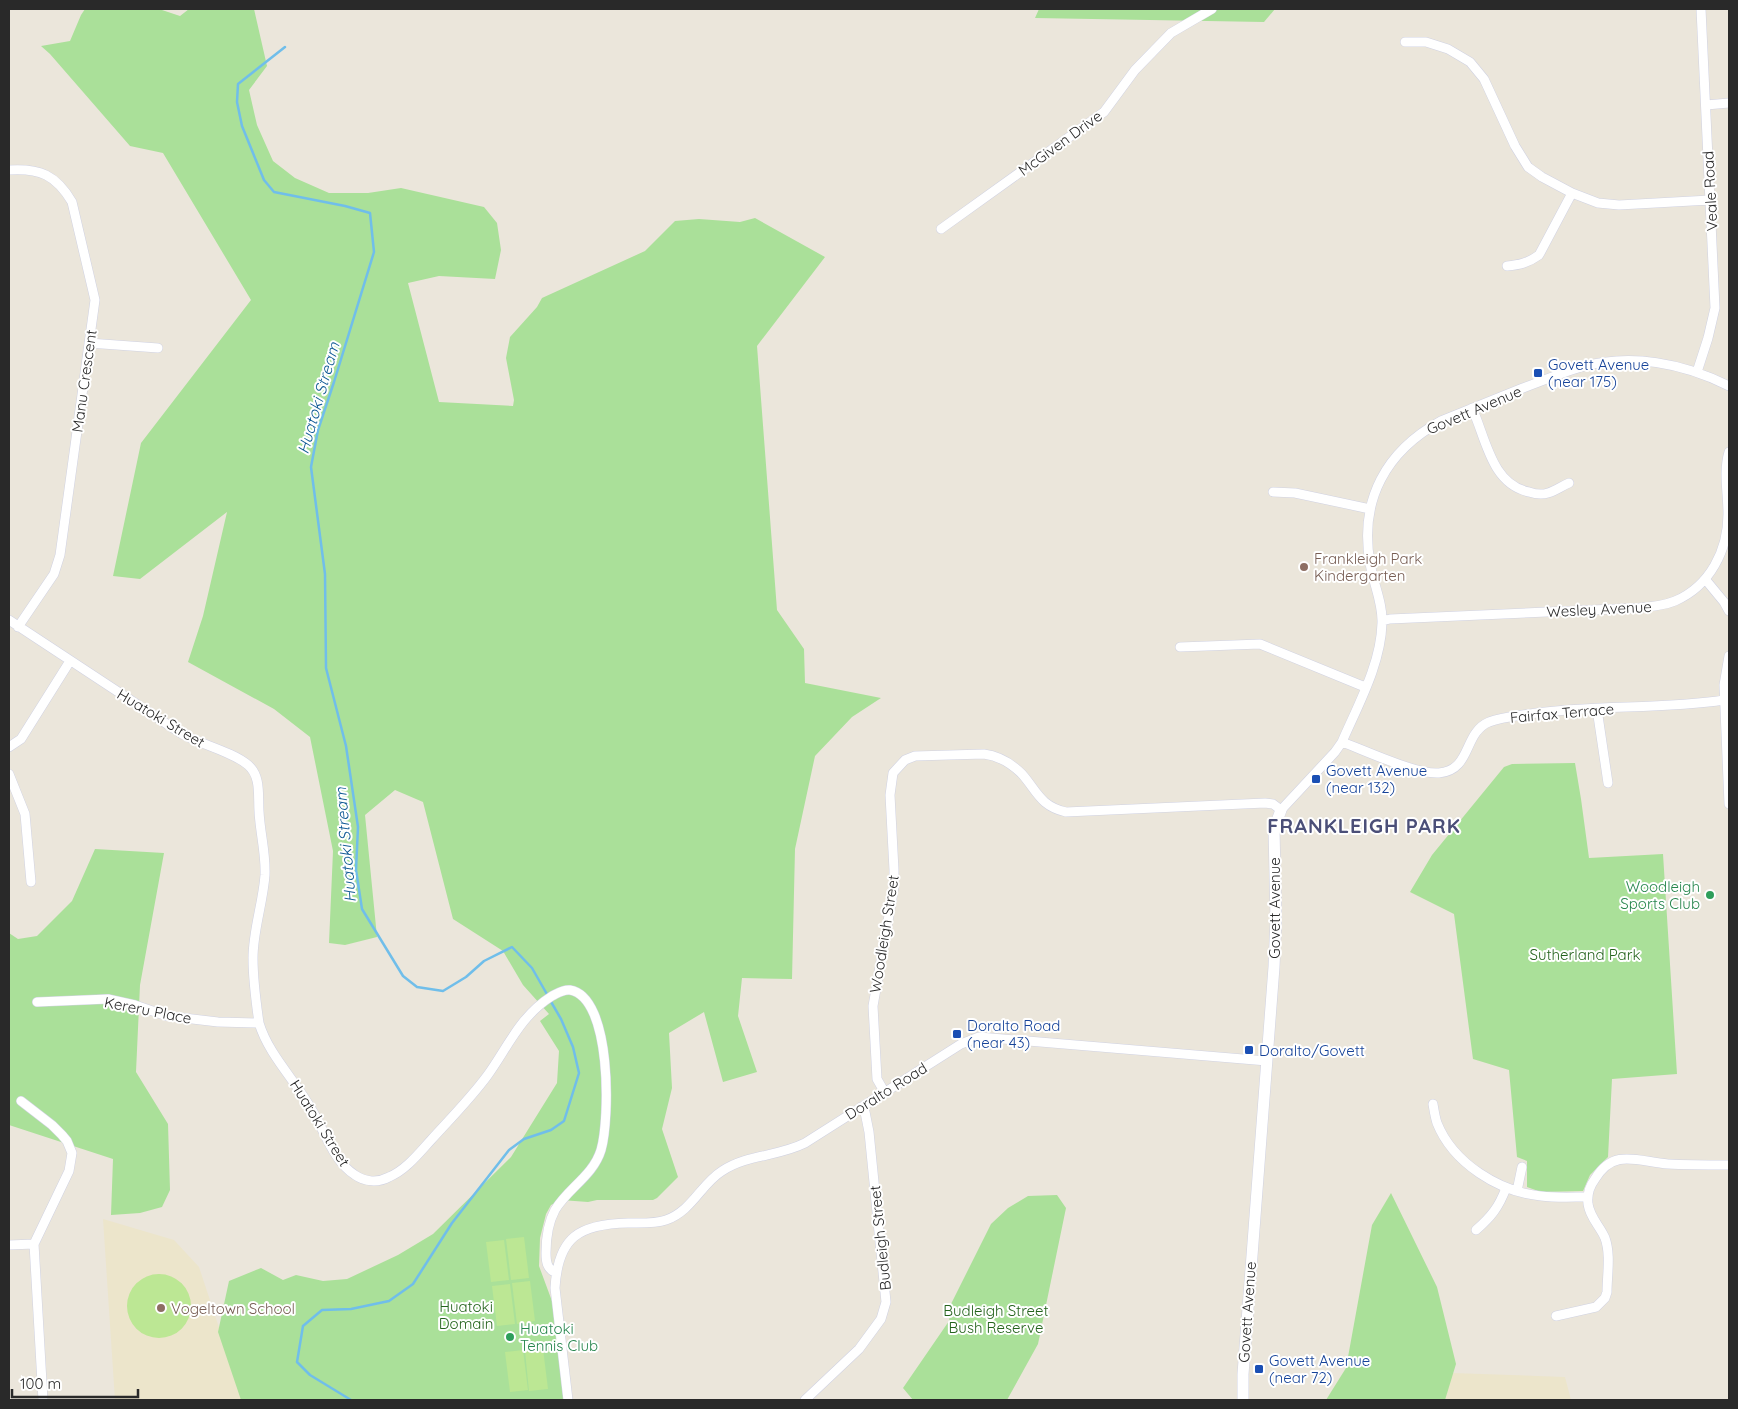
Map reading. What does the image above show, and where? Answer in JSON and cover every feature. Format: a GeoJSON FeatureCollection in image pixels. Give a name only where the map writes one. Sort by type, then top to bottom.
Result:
{"type":"FeatureCollection","features":[{"type":"Feature","properties":{"kind":"street","name":"McGiven Drive"},"geometry":{"type":"LineString","coordinates":[[941,229],[1104,112],[1135,70],[1170,33],[1212,9]]}},
{"type":"Feature","properties":{"kind":"street","name":"Veale Road"},"geometry":{"type":"LineString","coordinates":[[1697,372],[1715,308],[1701,9]]}},
{"type":"Feature","properties":{"kind":"street"},"geometry":{"type":"LineString","coordinates":[[1405,42],[1426,42],[1448,49],[1470,62],[1484,80],[1515,146],[1528,167],[1542,178],[1598,203],[1619,205],[1710,200]]}},
{"type":"Feature","properties":{"kind":"street"},"geometry":{"type":"LineString","coordinates":[[1706,105],[1729,103]]}},
{"type":"Feature","properties":{"kind":"street","name":"Manu Crescent"},"geometry":{"type":"LineString","coordinates":[[9,170],[26,169],[45,174],[56,180],[65,190],[72,202],[95,300],[60,555],[54,574],[18,626]]}},
{"type":"Feature","properties":{"kind":"street"},"geometry":{"type":"LineString","coordinates":[[1506,266],[1524,264],[1532,261],[1539,255],[1572,193]]}},
{"type":"Feature","properties":{"kind":"street"},"geometry":{"type":"LineString","coordinates":[[89,343],[158,348]]}},
{"type":"Feature","properties":{"kind":"street","name":"Govett Avenue"},"geometry":{"type":"LineString","coordinates":[[1243,1400],[1243,1374],[1276,919],[1273,837],[1275,822],[1280,810],[1335,752],[1342,742],[1377,656],[1382,621],[1380,603],[1370,564],[1368,535],[1370,509],[1381,479],[1406,444],[1441,421],[1559,375],[1601,363],[1646,361],[1672,365],[1697,372],[1729,386]]}},
{"type":"Feature","properties":{"kind":"street"},"geometry":{"type":"LineString","coordinates":[[1472,408],[1494,463],[1499,473],[1508,481],[1526,492],[1536,494],[1547,494],[1569,483]]}},
{"type":"Feature","properties":{"kind":"street","name":"Wesley Avenue"},"geometry":{"type":"LineString","coordinates":[[1382,621],[1390,619],[1650,607],[1675,601],[1685,596],[1705,579],[1720,557],[1724,544],[1728,513],[1726,469],[1729,452]]}},
{"type":"Feature","properties":{"kind":"street"},"geometry":{"type":"LineString","coordinates":[[1273,492],[1295,493],[1370,509]]}},
{"type":"Feature","properties":{"kind":"street"},"geometry":{"type":"LineString","coordinates":[[1705,579],[1729,611]]}},
{"type":"Feature","properties":{"kind":"street","name":"Huatoki Street"},"geometry":{"type":"LineString","coordinates":[[9,620],[182,734],[198,743],[237,758],[252,769],[258,784],[259,812],[265,860],[264,884],[253,957],[259,1023],[272,1050],[306,1100],[343,1164],[356,1176],[372,1181],[389,1178],[398,1172],[431,1140],[478,1087],[518,1027],[534,1009],[559,992],[568,990],[579,993],[591,1005],[596,1016],[603,1049],[606,1096],[604,1136],[600,1151],[587,1175],[561,1202],[550,1222],[547,1243],[546,1263],[556,1273],[555,1288],[568,1400]]}},
{"type":"Feature","properties":{"kind":"street"},"geometry":{"type":"LineString","coordinates":[[1180,647],[1260,644],[1365,687]]}},
{"type":"Feature","properties":{"kind":"street"},"geometry":{"type":"LineString","coordinates":[[1729,656],[1724,685],[1727,718],[1729,804]]}},
{"type":"Feature","properties":{"kind":"street"},"geometry":{"type":"LineString","coordinates":[[9,747],[21,739],[70,661]]}},
{"type":"Feature","properties":{"kind":"street","name":"Fairfax Terrace"},"geometry":{"type":"LineString","coordinates":[[1342,742],[1420,772],[1442,773],[1460,763],[1466,754],[1473,736],[1488,722],[1547,711],[1724,700]]}},
{"type":"Feature","properties":{"kind":"street"},"geometry":{"type":"LineString","coordinates":[[1597,709],[1608,783]]}},
{"type":"Feature","properties":{"kind":"street","name":"Woodleigh Street"},"geometry":{"type":"LineString","coordinates":[[885,1093],[877,1079],[873,1006],[894,888],[891,779],[896,769],[905,760],[915,756],[984,754],[994,756],[1014,767],[1039,798],[1048,806],[1066,812],[1266,803],[1273,804],[1280,810]]}},
{"type":"Feature","properties":{"kind":"street"},"geometry":{"type":"LineString","coordinates":[[9,774],[25,814],[31,882]]}},
{"type":"Feature","properties":{"kind":"street","name":"Kereru Place"},"geometry":{"type":"LineString","coordinates":[[37,1002],[108,999],[135,1005],[167,1016],[218,1022],[259,1023]]}},
{"type":"Feature","properties":{"kind":"street","name":"Doralto Road"},"geometry":{"type":"LineString","coordinates":[[556,1273],[566,1246],[577,1234],[599,1225],[666,1220],[688,1207],[721,1171],[746,1160],[790,1151],[961,1044],[979,1037],[1267,1061]]}},
{"type":"Feature","properties":{"kind":"street"},"geometry":{"type":"LineString","coordinates":[[21,1101],[62,1135],[72,1153],[69,1171],[34,1244],[43,1400]]}},
{"type":"Feature","properties":{"kind":"street"},"geometry":{"type":"LineString","coordinates":[[1433,1104],[1438,1123],[1456,1151],[1482,1175],[1506,1188],[1517,1191],[1550,1197],[1587,1197]]}},
{"type":"Feature","properties":{"kind":"street","name":"Budleigh Street"},"geometry":{"type":"LineString","coordinates":[[805,1400],[859,1349],[881,1319],[886,1302],[870,1132],[865,1112],[861,1107]]}},
{"type":"Feature","properties":{"kind":"street"},"geometry":{"type":"LineString","coordinates":[[1556,1316],[1596,1307],[1605,1298],[1607,1292],[1607,1248],[1604,1237],[1593,1219],[1587,1197],[1590,1186],[1602,1169],[1611,1162],[1630,1158],[1667,1164],[1729,1165]]}},
{"type":"Feature","properties":{"kind":"street"},"geometry":{"type":"LineString","coordinates":[[1517,1191],[1522,1166]]}},
{"type":"Feature","properties":{"kind":"street"},"geometry":{"type":"LineString","coordinates":[[1476,1230],[1491,1217],[1506,1188]]}},
{"type":"Feature","properties":{"kind":"street"},"geometry":{"type":"LineString","coordinates":[[9,1245],[34,1244]]}},
{"type":"Feature","properties":{"kind":"shaded area","name":"Vogeltown School"},"geometry":{"type":"Polygon","coordinates":[[[103,1219],[174,1240],[199,1267],[243,1400],[115,1400],[103,1219]]]}},
{"type":"Feature","properties":{"kind":"shaded area"},"geometry":{"type":"Polygon","coordinates":[[[1452,1373],[1565,1377],[1571,1400],[1445,1400],[1452,1373]]]}},
{"type":"Feature","properties":{"kind":"green space","name":"Huatoki Domain"},"geometry":{"type":"Polygon","coordinates":[[[85,9],[159,9],[180,16],[189,9],[254,9],[267,66],[249,90],[257,125],[273,161],[295,178],[329,193],[368,193],[401,188],[484,207],[497,223],[501,250],[495,279],[439,276],[408,283],[439,402],[513,406],[514,400],[506,358],[510,337],[537,307],[542,298],[645,251],[675,221],[699,219],[740,222],[755,218],[825,257],[757,346],[777,610],[804,649],[805,683],[881,698],[852,717],[815,756],[795,849],[792,979],[742,978],[738,1016],[757,1072],[723,1082],[704,1012],[669,1033],[672,1088],[662,1129],[678,1177],[653,1200],[597,1200],[588,1202],[561,1200],[551,1205],[546,1214],[540,1238],[539,1266],[556,1312],[564,1400],[241,1400],[218,1332],[229,1281],[261,1268],[283,1280],[296,1275],[323,1281],[347,1279],[398,1255],[433,1234],[511,1157],[557,1083],[559,1051],[540,1021],[549,1014],[523,985],[503,951],[453,919],[423,802],[395,790],[365,815],[377,937],[345,945],[329,943],[333,851],[310,737],[274,709],[188,662],[203,616],[227,512],[140,579],[113,576],[141,443],[251,300],[163,153],[130,146],[41,46],[70,41],[85,9]]]}},
{"type":"Feature","properties":{"kind":"green space"},"geometry":{"type":"Polygon","coordinates":[[[1039,9],[1275,9],[1264,22],[1035,18],[1039,9]]]}},
{"type":"Feature","properties":{"kind":"green space","name":"Sutherland Park"},"geometry":{"type":"Polygon","coordinates":[[[1575,763],[1589,858],[1663,854],[1677,1074],[1612,1079],[1608,1157],[1590,1175],[1583,1191],[1541,1192],[1527,1187],[1527,1161],[1517,1157],[1509,1070],[1473,1059],[1454,914],[1410,892],[1432,855],[1504,767],[1512,764],[1575,763]]]}},
{"type":"Feature","properties":{"kind":"green space"},"geometry":{"type":"Polygon","coordinates":[[[95,849],[164,853],[140,985],[136,1072],[168,1124],[170,1190],[162,1207],[140,1213],[111,1215],[113,1159],[9,1125],[9,933],[18,939],[37,936],[72,901],[95,849]]]}},
{"type":"Feature","properties":{"kind":"green space"},"geometry":{"type":"Polygon","coordinates":[[[1391,1193],[1437,1287],[1456,1364],[1445,1400],[1326,1400],[1346,1368],[1372,1225],[1391,1193]]]}},
{"type":"Feature","properties":{"kind":"green space","name":"Budleigh Street Bush Reserve"},"geometry":{"type":"Polygon","coordinates":[[[1057,1195],[1066,1208],[1038,1344],[1007,1400],[913,1400],[903,1388],[949,1321],[951,1304],[991,1224],[1008,1208],[1028,1196],[1057,1195]]]}},
{"type":"Feature","properties":{"kind":"green space"},"geometry":{"type":"Polygon","coordinates":[[[524,1237],[529,1278],[511,1280],[506,1239],[524,1237]]]}},
{"type":"Feature","properties":{"kind":"green space"},"geometry":{"type":"Polygon","coordinates":[[[504,1240],[509,1280],[491,1282],[486,1242],[504,1240]]]}},
{"type":"Feature","properties":{"kind":"green space"},"geometry":{"type":"Polygon","coordinates":[[[153,1274],[165,1274],[182,1283],[189,1294],[191,1306],[189,1318],[182,1329],[165,1338],[153,1338],[141,1333],[132,1324],[127,1312],[127,1300],[132,1288],[141,1279],[153,1274]]]}},
{"type":"Feature","properties":{"kind":"green space"},"geometry":{"type":"Polygon","coordinates":[[[530,1281],[535,1321],[517,1324],[512,1283],[530,1281]]]}},
{"type":"Feature","properties":{"kind":"green space"},"geometry":{"type":"Polygon","coordinates":[[[510,1284],[515,1324],[497,1326],[492,1286],[510,1284]]]}},
{"type":"Feature","properties":{"kind":"green space"},"geometry":{"type":"Polygon","coordinates":[[[543,1349],[548,1389],[529,1391],[525,1351],[543,1349]]]}},
{"type":"Feature","properties":{"kind":"green space"},"geometry":{"type":"Polygon","coordinates":[[[523,1350],[528,1390],[510,1392],[505,1352],[523,1350]]]}},
{"type":"Feature","properties":{"kind":"waterway","name":"Huatoki Stream"},"geometry":{"type":"LineString","coordinates":[[285,47],[238,84],[237,102],[242,126],[264,180],[274,192],[370,213],[374,252],[318,430],[311,467],[325,574],[326,668],[346,746],[358,827],[356,870],[362,909],[403,976],[417,987],[443,991],[466,977],[484,961],[512,947],[532,968],[548,996]]}},
{"type":"Feature","properties":{"kind":"waterway","name":"Huatoki Stream"},"geometry":{"type":"LineString","coordinates":[[351,1400],[310,1375],[297,1362],[303,1326],[322,1310],[351,1309],[389,1301],[413,1284],[452,1223],[509,1150],[524,1139],[551,1130],[564,1121],[579,1073],[573,1047],[561,1019],[550,1000]]}},
{"type":"Feature","properties":{"kind":"place","name":"Govett Avenue (near 175)"},"geometry":{"type":"Point","coordinates":[1538,373]}},
{"type":"Feature","properties":{"kind":"place","name":"Frankleigh Park Kindergarten"},"geometry":{"type":"Point","coordinates":[1304,567]}},
{"type":"Feature","properties":{"kind":"place","name":"Govett Avenue (near 132)"},"geometry":{"type":"Point","coordinates":[1316,779]}},
{"type":"Feature","properties":{"kind":"place","name":"Woodleigh Sports Club"},"geometry":{"type":"Point","coordinates":[1710,895]}},
{"type":"Feature","properties":{"kind":"place","name":"Doralto Road (near 43)"},"geometry":{"type":"Point","coordinates":[957,1034]}},
{"type":"Feature","properties":{"kind":"place","name":"Doralto/Govett"},"geometry":{"type":"Point","coordinates":[1249,1050]}},
{"type":"Feature","properties":{"kind":"place","name":"Vogeltown School"},"geometry":{"type":"Point","coordinates":[161,1308]}},
{"type":"Feature","properties":{"kind":"place","name":"Huatoki Tennis Club"},"geometry":{"type":"Point","coordinates":[510,1337]}},
{"type":"Feature","properties":{"kind":"place","name":"Govett Avenue (near 72)"},"geometry":{"type":"Point","coordinates":[1259,1369]}},
{"type":"Feature","properties":{"kind":"district","name":"FRANKLEIGH PARK"},"geometry":{"type":"Point","coordinates":[1364,825]}}]}
